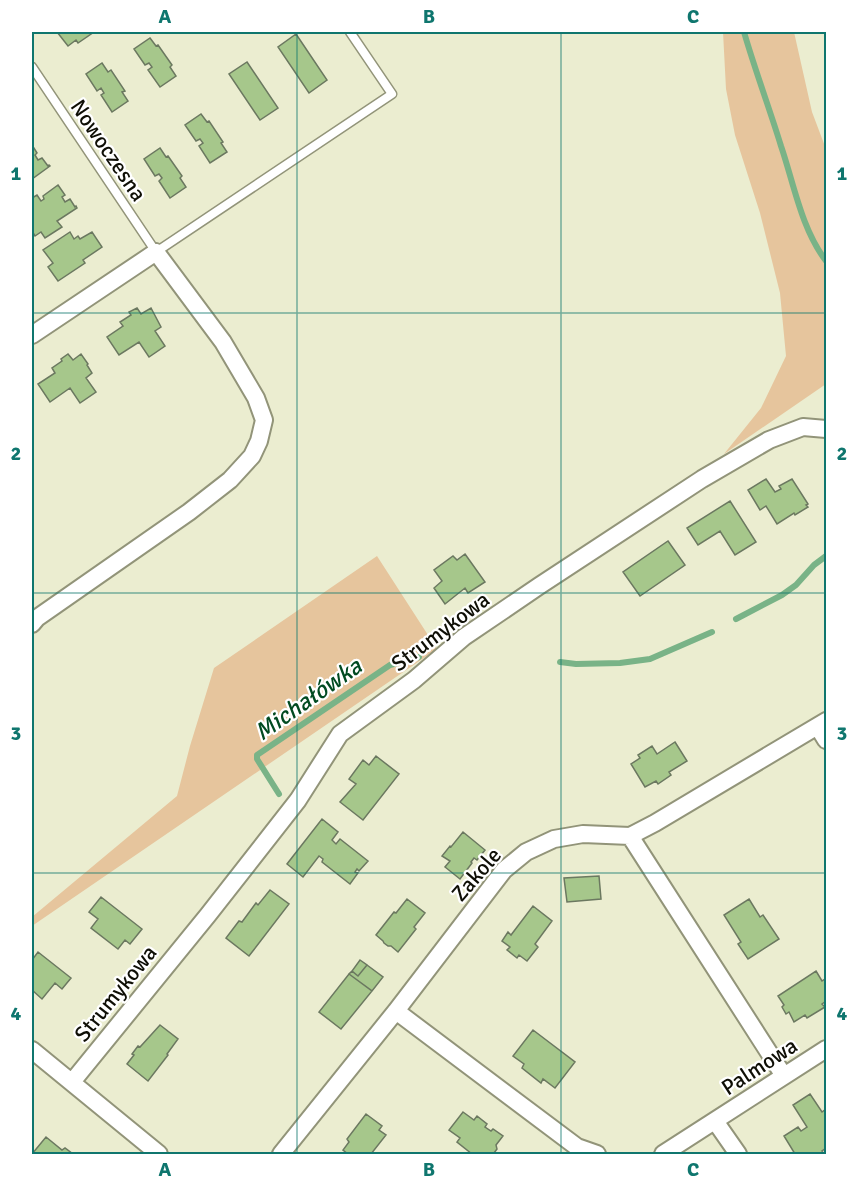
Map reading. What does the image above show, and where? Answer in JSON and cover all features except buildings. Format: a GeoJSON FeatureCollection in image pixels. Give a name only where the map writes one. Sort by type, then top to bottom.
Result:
{"type":"FeatureCollection","features":[{"type":"Feature","properties":{"kind":"street"},"geometry":{"type":"LineString","coordinates":[[32,335],[156,252],[223,342],[256,398],[264,420],[259,441],[252,456],[230,480],[189,512],[37,618],[32,624]]}},
{"type":"Feature","properties":{"kind":"street","name":"Strumykowa"},"geometry":{"type":"LineString","coordinates":[[72,1082],[298,800],[340,734],[414,680],[464,638],[702,479],[769,440],[803,427],[826,429]]}},
{"type":"Feature","properties":{"kind":"street"},"geometry":{"type":"LineString","coordinates":[[784,1076],[630,836],[824,729]]}},
{"type":"Feature","properties":{"kind":"street","name":"Zakole"},"geometry":{"type":"LineString","coordinates":[[281,1155],[396,1011],[504,870],[526,852],[554,839],[583,834],[630,836]]}},
{"type":"Feature","properties":{"kind":"street"},"geometry":{"type":"LineString","coordinates":[[396,1011],[577,1147],[597,1155]]}},
{"type":"Feature","properties":{"kind":"street","name":"Palmowa"},"geometry":{"type":"LineString","coordinates":[[663,1155],[826,1048]]}},
{"type":"Feature","properties":{"kind":"street"},"geometry":{"type":"LineString","coordinates":[[32,1050],[159,1155]]}},
{"type":"Feature","properties":{"kind":"street","name":"Palmowa"},"geometry":{"type":"LineString","coordinates":[[715,1121],[738,1155]]}},
{"type":"Feature","properties":{"kind":"lane"},"geometry":{"type":"LineString","coordinates":[[156,252],[392,94],[350,32]]}},
{"type":"Feature","properties":{"kind":"lane","name":"Nowoczesna"},"geometry":{"type":"LineString","coordinates":[[32,67],[156,252]]}},
{"type":"Feature","properties":{"kind":"shaded area"},"geometry":{"type":"Polygon","coordinates":[[[723,32],[794,32],[812,112],[826,149],[826,384],[724,454],[761,408],[786,356],[780,293],[760,213],[735,135],[726,89],[723,32]]]}},
{"type":"Feature","properties":{"kind":"shaded area"},"geometry":{"type":"Polygon","coordinates":[[[377,556],[437,649],[32,926],[32,917],[177,796],[214,668],[377,556]]]}},
{"type":"Feature","properties":{"kind":"waterway","name":"Michałówka"},"geometry":{"type":"LineString","coordinates":[[744,32],[804,220],[826,261]]}},
{"type":"Feature","properties":{"kind":"waterway","name":"Michałówka"},"geometry":{"type":"LineString","coordinates":[[736,619],[782,595],[796,585],[814,565],[826,556]]}},
{"type":"Feature","properties":{"kind":"waterway","name":"Michałówka"},"geometry":{"type":"LineString","coordinates":[[560,662],[620,663],[650,659],[712,632]]}},
{"type":"Feature","properties":{"kind":"waterway","name":"Michałówka"},"geometry":{"type":"LineString","coordinates":[[279,794],[257,759],[257,755],[390,665],[419,657]]}}]}
